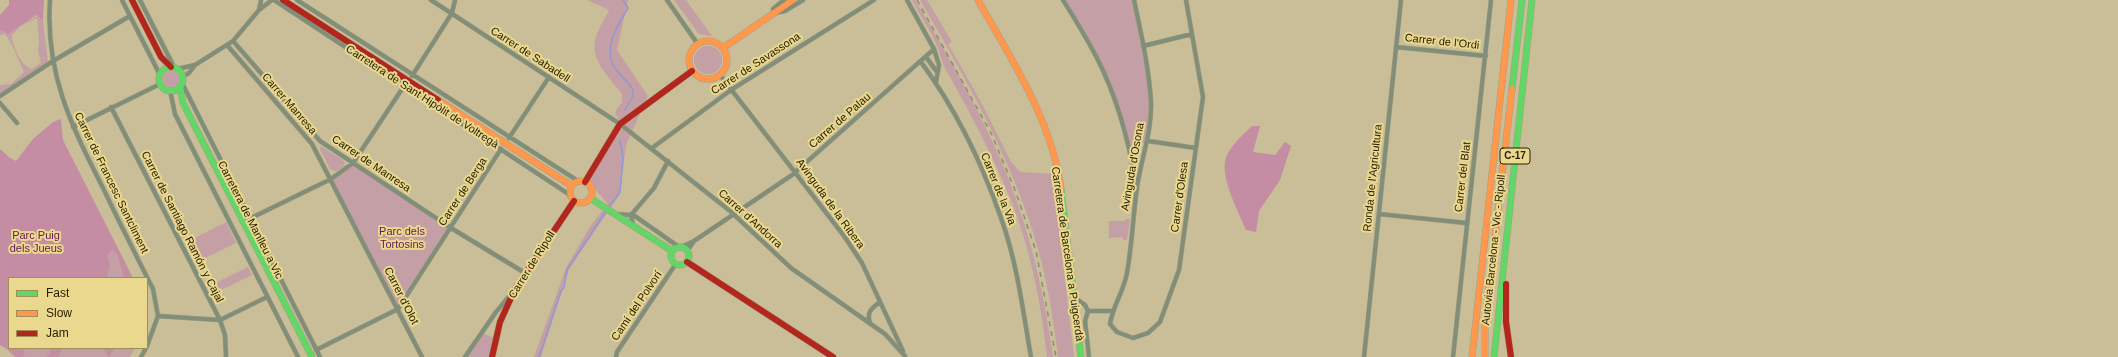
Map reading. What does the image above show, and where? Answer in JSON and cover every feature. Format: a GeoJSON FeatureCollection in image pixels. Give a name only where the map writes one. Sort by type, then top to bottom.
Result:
{"type":"FeatureCollection","features":[{"type":"Feature","properties":{"kind":"main road"},"geometry":{"type":"LineString","coordinates":[[132,0],[161,57],[174,68],[181,82],[171,90],[164,88],[160,84],[161,57]]}},
{"type":"Feature","properties":{"kind":"main road"},"geometry":{"type":"LineString","coordinates":[[723,48],[793,0]]}},
{"type":"Feature","properties":{"kind":"main road","name":"Carretera de Barcelona a Puigcerdà"},"geometry":{"type":"LineString","coordinates":[[978,0],[1026,85],[1046,132],[1059,176],[1081,357]]}},
{"type":"Feature","properties":{"kind":"main road"},"geometry":{"type":"LineString","coordinates":[[1472,357],[1511,0]]}},
{"type":"Feature","properties":{"kind":"main road","name":"Autovia Barcelona - Vic - Ripoll"},"geometry":{"type":"LineString","coordinates":[[1484,357],[1483,345],[1522,0]]}},
{"type":"Feature","properties":{"kind":"main road","name":"Autovia Barcelona - Vic - Ripoll"},"geometry":{"type":"LineString","coordinates":[[1494,357],[1532,0]]}},
{"type":"Feature","properties":{"kind":"main road","name":"Carretera de Sant Hipòlit de Voltregà"},"geometry":{"type":"LineString","coordinates":[[287,2],[572,186]]}},
{"type":"Feature","properties":{"kind":"main road"},"geometry":{"type":"LineString","coordinates":[[711,41],[723,48],[726,55],[726,63],[720,75],[711,79],[704,79],[692,71],[689,66],[689,54],[697,44],[711,41]]}},
{"type":"Feature","properties":{"kind":"main road"},"geometry":{"type":"LineString","coordinates":[[161,72],[174,68]]}},
{"type":"Feature","properties":{"kind":"main road"},"geometry":{"type":"LineString","coordinates":[[585,182],[620,124],[692,71]]}},
{"type":"Feature","properties":{"kind":"main road","name":"Carretera de Manlleu a Vic"},"geometry":{"type":"LineString","coordinates":[[181,82],[182,99],[312,357]]}},
{"type":"Feature","properties":{"kind":"main road","name":"Carretera de Manlleu a Vic"},"geometry":{"type":"LineString","coordinates":[[171,90],[182,99]]}},
{"type":"Feature","properties":{"kind":"main road"},"geometry":{"type":"LineString","coordinates":[[578,181],[585,182],[591,189],[590,198],[582,203],[574,200],[570,195],[572,186],[578,181]]}},
{"type":"Feature","properties":{"kind":"main road"},"geometry":{"type":"LineString","coordinates":[[590,198],[672,251]]}},
{"type":"Feature","properties":{"kind":"main road","name":"Carrer de Ripoll"},"geometry":{"type":"LineString","coordinates":[[492,357],[500,322],[515,289],[574,200]]}},
{"type":"Feature","properties":{"kind":"main road"},"geometry":{"type":"LineString","coordinates":[[680,247],[687,251],[689,256],[687,262],[682,266],[676,265],[670,257],[672,251],[680,247]]}},
{"type":"Feature","properties":{"kind":"main road"},"geometry":{"type":"LineString","coordinates":[[687,262],[833,357]]}},
{"type":"Feature","properties":{"kind":"main road"},"geometry":{"type":"LineString","coordinates":[[1503,269],[1506,280],[1506,322],[1511,357]]}},
{"type":"Feature","properties":{"kind":"main road"},"geometry":{"type":"LineString","coordinates":[[1481,357],[1483,345]]}},
{"type":"Feature","properties":{"kind":"street","name":"Carrer de Francesc Santcliment"},"geometry":{"type":"LineString","coordinates":[[50,0],[49,18],[53,61],[59,91],[73,127],[147,277]]}},
{"type":"Feature","properties":{"kind":"street"},"geometry":{"type":"LineString","coordinates":[[122,0],[161,72]]}},
{"type":"Feature","properties":{"kind":"street"},"geometry":{"type":"LineString","coordinates":[[140,0],[174,68],[195,65]]}},
{"type":"Feature","properties":{"kind":"street"},"geometry":{"type":"LineString","coordinates":[[257,14],[261,0]]}},
{"type":"Feature","properties":{"kind":"street"},"geometry":{"type":"LineString","coordinates":[[181,82],[195,65],[233,42],[257,14],[273,0]]}},
{"type":"Feature","properties":{"kind":"street","name":"Carretera de Sant Hipòlit de Voltregà"},"geometry":{"type":"LineString","coordinates":[[273,0],[570,195]]}},
{"type":"Feature","properties":{"kind":"street","name":"Carretera de Sant Hipòlit de Voltregà"},"geometry":{"type":"LineString","coordinates":[[297,0],[412,76],[578,181]]}},
{"type":"Feature","properties":{"kind":"street","name":"Carrer de Sabadell"},"geometry":{"type":"LineString","coordinates":[[431,0],[620,124]]}},
{"type":"Feature","properties":{"kind":"street"},"geometry":{"type":"LineString","coordinates":[[412,76],[452,13],[455,0]]}},
{"type":"Feature","properties":{"kind":"street"},"geometry":{"type":"LineString","coordinates":[[667,0],[697,44]]}},
{"type":"Feature","properties":{"kind":"street"},"geometry":{"type":"LineString","coordinates":[[784,0],[773,9],[774,14],[785,11],[803,0]]}},
{"type":"Feature","properties":{"kind":"street","name":"Carrer de Savassona"},"geometry":{"type":"LineString","coordinates":[[652,148],[731,90],[874,0]]}},
{"type":"Feature","properties":{"kind":"street"},"geometry":{"type":"LineString","coordinates":[[907,0],[934,49],[939,65],[936,82]]}},
{"type":"Feature","properties":{"kind":"street"},"geometry":{"type":"LineString","coordinates":[[1063,0],[1098,59],[1113,96],[1129,147],[1137,186]]}},
{"type":"Feature","properties":{"kind":"street","name":"Avinguda d'Osona"},"geometry":{"type":"LineString","coordinates":[[1112,311],[1123,289],[1127,273],[1137,186],[1148,141],[1151,102],[1143,46],[1134,0]]}},
{"type":"Feature","properties":{"kind":"street","name":"Carrer d'Olesa"},"geometry":{"type":"LineString","coordinates":[[1112,311],[1110,324],[1117,332],[1132,338],[1148,333],[1160,322],[1179,270],[1203,97],[1186,0]]}},
{"type":"Feature","properties":{"kind":"street","name":"Ronda de l'Agricultura"},"geometry":{"type":"LineString","coordinates":[[1364,357],[1401,0]]}},
{"type":"Feature","properties":{"kind":"street","name":"Carrer del Blat"},"geometry":{"type":"LineString","coordinates":[[1453,357],[1466,223],[1486,56],[1491,0]]}},
{"type":"Feature","properties":{"kind":"street","name":"Carretera de Sant Hipòlit de Voltregà"},"geometry":{"type":"LineString","coordinates":[[287,2],[306,6]]}},
{"type":"Feature","properties":{"kind":"street"},"geometry":{"type":"LineString","coordinates":[[0,96],[53,61],[130,16]]}},
{"type":"Feature","properties":{"kind":"street"},"geometry":{"type":"LineString","coordinates":[[1143,46],[1192,34]]}},
{"type":"Feature","properties":{"kind":"street","name":"Carrer de Manresa"},"geometry":{"type":"LineString","coordinates":[[233,42],[320,141],[450,228],[525,273]]}},
{"type":"Feature","properties":{"kind":"street","name":"Carrer Manresa"},"geometry":{"type":"LineString","coordinates":[[227,45],[312,144],[331,179]]}},
{"type":"Feature","properties":{"kind":"street","name":"Carrer de l'Ordi"},"geometry":{"type":"LineString","coordinates":[[1396,46],[1486,56]]}},
{"type":"Feature","properties":{"kind":"street","name":"Carrer de Palau"},"geometry":{"type":"LineString","coordinates":[[680,247],[694,241],[796,171],[934,49]]}},
{"type":"Feature","properties":{"kind":"street"},"geometry":{"type":"LineString","coordinates":[[926,57],[937,72]]}},
{"type":"Feature","properties":{"kind":"street","name":"Carrer de la Via"},"geometry":{"type":"LineString","coordinates":[[921,62],[936,82],[979,164],[1002,218],[1015,270],[1031,357]]}},
{"type":"Feature","properties":{"kind":"street","name":"Avinguda de la Ribera"},"geometry":{"type":"LineString","coordinates":[[720,75],[796,171],[862,263],[906,356]]}},
{"type":"Feature","properties":{"kind":"street"},"geometry":{"type":"LineString","coordinates":[[509,138],[549,77]]}},
{"type":"Feature","properties":{"kind":"street","name":"Carretera de Manlleu a Vic"},"geometry":{"type":"LineString","coordinates":[[181,82],[320,357]]}},
{"type":"Feature","properties":{"kind":"street"},"geometry":{"type":"LineString","coordinates":[[73,127],[160,84]]}},
{"type":"Feature","properties":{"kind":"street"},"geometry":{"type":"LineString","coordinates":[[249,219],[331,179],[353,163],[404,86]]}},
{"type":"Feature","properties":{"kind":"street","name":"Carretera de Manlleu a Vic"},"geometry":{"type":"LineString","coordinates":[[171,90],[175,114],[298,357]]}},
{"type":"Feature","properties":{"kind":"street"},"geometry":{"type":"LineString","coordinates":[[0,103],[17,123]]}},
{"type":"Feature","properties":{"kind":"street","name":"Carrer de Santiago Ramón y Cajal"},"geometry":{"type":"LineString","coordinates":[[111,107],[220,320],[225,335],[226,357]]}},
{"type":"Feature","properties":{"kind":"street","name":"Carrer d'Andorra"},"geometry":{"type":"LineString","coordinates":[[620,124],[734,214],[791,268],[885,334],[906,356]]}},
{"type":"Feature","properties":{"kind":"street"},"geometry":{"type":"LineString","coordinates":[[1148,141],[1196,148]]}},
{"type":"Feature","properties":{"kind":"street","name":"Carrer de Berga"},"geometry":{"type":"LineString","coordinates":[[398,310],[502,149]]}},
{"type":"Feature","properties":{"kind":"street"},"geometry":{"type":"LineString","coordinates":[[631,214],[654,188],[668,161]]}},
{"type":"Feature","properties":{"kind":"street","name":"Carrer d'Olot"},"geometry":{"type":"LineString","coordinates":[[331,179],[422,357]]}},
{"type":"Feature","properties":{"kind":"street"},"geometry":{"type":"LineString","coordinates":[[614,214],[631,214],[680,247]]}},
{"type":"Feature","properties":{"kind":"street"},"geometry":{"type":"LineString","coordinates":[[631,214],[633,226]]}},
{"type":"Feature","properties":{"kind":"street"},"geometry":{"type":"LineString","coordinates":[[1379,214],[1466,223]]}},
{"type":"Feature","properties":{"kind":"street","name":"Carrer de Palau"},"geometry":{"type":"LineString","coordinates":[[687,251],[694,241]]}},
{"type":"Feature","properties":{"kind":"street","name":"Camí del Polvorí"},"geometry":{"type":"LineString","coordinates":[[616,357],[617,352],[676,265]]}},
{"type":"Feature","properties":{"kind":"street","name":"Carrer de Francesc Santcliment"},"geometry":{"type":"LineString","coordinates":[[148,279],[153,289],[158,316]]}},
{"type":"Feature","properties":{"kind":"street"},"geometry":{"type":"LineString","coordinates":[[465,357],[496,312],[515,289]]}},
{"type":"Feature","properties":{"kind":"street"},"geometry":{"type":"LineString","coordinates":[[148,342],[158,316],[220,320],[267,296]]}},
{"type":"Feature","properties":{"kind":"street"},"geometry":{"type":"LineString","coordinates":[[1075,298],[1085,306],[1088,311],[1085,320],[1089,357]]}},
{"type":"Feature","properties":{"kind":"street"},"geometry":{"type":"LineString","coordinates":[[870,323],[868,318],[870,310],[880,302]]}},
{"type":"Feature","properties":{"kind":"street"},"geometry":{"type":"LineString","coordinates":[[316,350],[398,310]]}},
{"type":"Feature","properties":{"kind":"street"},"geometry":{"type":"LineString","coordinates":[[1088,311],[1112,311]]}},
{"type":"Feature","properties":{"kind":"green space"},"geometry":{"type":"Polygon","coordinates":[[[9,0],[44,0],[43,20],[37,15],[8,34],[0,30],[0,15],[9,5],[9,0]]]}},
{"type":"Feature","properties":{"kind":"green space"},"geometry":{"type":"Polygon","coordinates":[[[587,0],[628,0],[617,50],[648,96],[626,145],[620,194],[569,269],[541,357],[534,357],[566,268],[591,225],[608,204],[588,181],[620,124],[615,112],[622,102],[622,94],[603,70],[596,56],[595,49],[597,33],[609,10],[587,0]]]}},
{"type":"Feature","properties":{"kind":"green space"},"geometry":{"type":"Polygon","coordinates":[[[674,0],[686,0],[712,36],[699,34],[674,0]]]}},
{"type":"Feature","properties":{"kind":"green space"},"geometry":{"type":"Polygon","coordinates":[[[912,0],[915,0],[966,88],[989,134],[1009,180],[1024,223],[1036,267],[1046,312],[1053,357],[1047,357],[1037,291],[1027,247],[1012,204],[983,140],[945,68],[938,48],[912,0]]]}},
{"type":"Feature","properties":{"kind":"green space"},"geometry":{"type":"Polygon","coordinates":[[[920,0],[927,0],[952,42],[948,44],[981,102],[1011,162],[1020,172],[1054,174],[1056,176],[1060,211],[1057,213],[1074,357],[1058,357],[1042,262],[1022,202],[983,113],[920,0]]]}},
{"type":"Feature","properties":{"kind":"green space"},"geometry":{"type":"Polygon","coordinates":[[[1063,0],[1134,0],[1151,102],[1148,141],[1129,147],[1113,96],[1098,59],[1063,0]]]}},
{"type":"Feature","properties":{"kind":"green space"},"geometry":{"type":"Polygon","coordinates":[[[39,15],[43,20],[48,62],[0,93],[0,85],[11,84],[24,72],[11,43],[5,34],[0,35],[0,30],[8,34],[39,15]],[[37,18],[20,27],[12,35],[18,55],[24,64],[31,69],[41,63],[38,51],[39,41],[37,18]]]}},
{"type":"Feature","properties":{"kind":"green space"},"geometry":{"type":"Polygon","coordinates":[[[708,46],[718,50],[722,60],[718,70],[708,74],[698,70],[694,60],[698,50],[708,46]]]}},
{"type":"Feature","properties":{"kind":"green space"},"geometry":{"type":"Polygon","coordinates":[[[171,71],[178,76],[179,79],[174,86],[171,87],[164,82],[163,79],[168,72],[171,71]]]}},
{"type":"Feature","properties":{"kind":"green space","name":"Parc Puig dels Jueus"},"geometry":{"type":"Polygon","coordinates":[[[61,119],[63,140],[132,277],[124,277],[117,255],[112,250],[108,255],[110,265],[107,277],[8,277],[8,349],[23,349],[25,353],[23,357],[15,357],[7,349],[0,345],[0,149],[16,161],[33,139],[53,122],[61,119]]]}},
{"type":"Feature","properties":{"kind":"green space"},"geometry":{"type":"Polygon","coordinates":[[[1252,126],[1260,126],[1253,152],[1275,155],[1285,142],[1291,146],[1280,180],[1259,211],[1256,232],[1246,230],[1228,188],[1225,170],[1225,163],[1228,153],[1252,126]]]}},
{"type":"Feature","properties":{"kind":"green space"},"geometry":{"type":"Polygon","coordinates":[[[321,146],[343,160],[345,163],[343,167],[336,171],[330,169],[320,149],[321,146]]]}},
{"type":"Feature","properties":{"kind":"green space","name":"Parc dels Tortosins"},"geometry":{"type":"Polygon","coordinates":[[[353,163],[451,228],[398,309],[331,179],[353,163]]]}},
{"type":"Feature","properties":{"kind":"green space"},"geometry":{"type":"Polygon","coordinates":[[[1125,219],[1130,219],[1127,240],[1123,240],[1123,237],[1109,238],[1109,221],[1125,221],[1125,219]]]}},
{"type":"Feature","properties":{"kind":"green space"},"geometry":{"type":"Polygon","coordinates":[[[226,222],[236,243],[197,262],[187,242],[226,222]]]}},
{"type":"Feature","properties":{"kind":"green space"},"geometry":{"type":"Polygon","coordinates":[[[112,250],[117,255],[124,277],[107,277],[110,265],[108,255],[112,250]]]}},
{"type":"Feature","properties":{"kind":"green space"},"geometry":{"type":"Polygon","coordinates":[[[248,267],[252,275],[213,294],[209,286],[248,267]]]}},
{"type":"Feature","properties":{"kind":"green space"},"geometry":{"type":"Polygon","coordinates":[[[482,333],[496,339],[492,357],[465,357],[482,333]]]}},
{"type":"Feature","properties":{"kind":"green space"},"geometry":{"type":"Polygon","coordinates":[[[13,349],[57,349],[53,357],[23,357],[13,349]]]}},
{"type":"Feature","properties":{"kind":"green space"},"geometry":{"type":"Polygon","coordinates":[[[49,349],[62,349],[58,357],[47,357],[50,353],[49,349]]]}},
{"type":"Feature","properties":{"kind":"green space"},"geometry":{"type":"Polygon","coordinates":[[[62,349],[102,349],[104,352],[112,355],[114,349],[134,349],[130,357],[58,357],[62,349]]]}},
{"type":"Feature","properties":{"kind":"green space"},"geometry":{"type":"Polygon","coordinates":[[[103,349],[114,349],[109,357],[103,349]]]}},
{"type":"Feature","properties":{"kind":"waterway"},"geometry":{"type":"LineString","coordinates":[[623,0],[628,8],[616,29],[610,53],[611,61],[615,68],[633,90],[633,96],[625,110]]}},
{"type":"Feature","properties":{"kind":"waterway"},"geometry":{"type":"LineString","coordinates":[[608,208],[620,192],[623,157],[620,141]]}},
{"type":"Feature","properties":{"kind":"waterway"},"geometry":{"type":"LineString","coordinates":[[539,357],[561,291],[564,288],[567,270],[606,211]]}},
{"type":"Feature","properties":{"kind":"railway"},"geometry":{"type":"LineString","coordinates":[[917,0],[991,133],[1015,190],[1036,251],[1056,357]]}},
{"type":"Feature","properties":{"kind":"traffic: fast"},"geometry":{"type":"LineString","coordinates":[[1512,89],[1522,0]]}},
{"type":"Feature","properties":{"kind":"traffic: fast"},"geometry":{"type":"LineString","coordinates":[[1494,357],[1532,0]]}},
{"type":"Feature","properties":{"kind":"traffic: fast"},"geometry":{"type":"LineString","coordinates":[[171,67],[176,68],[182,74],[183,79],[182,84],[176,90],[171,91],[166,90],[160,84],[159,79],[160,74],[166,68],[171,67]]}},
{"type":"Feature","properties":{"kind":"traffic: fast"},"geometry":{"type":"LineString","coordinates":[[180,86],[183,103],[312,357]]}},
{"type":"Feature","properties":{"kind":"traffic: fast"},"geometry":{"type":"LineString","coordinates":[[1061,189],[1081,357]]}},
{"type":"Feature","properties":{"kind":"traffic: fast"},"geometry":{"type":"LineString","coordinates":[[590,198],[672,251]]}},
{"type":"Feature","properties":{"kind":"traffic: fast"},"geometry":{"type":"LineString","coordinates":[[676,247],[684,247],[689,252],[689,256],[687,263],[684,265],[676,265],[671,260],[671,252],[676,247]]}},
{"type":"Feature","properties":{"kind":"traffic: slow"},"geometry":{"type":"LineString","coordinates":[[723,48],[793,0]]}},
{"type":"Feature","properties":{"kind":"traffic: slow"},"geometry":{"type":"LineString","coordinates":[[978,0],[1016,68],[1039,114],[1049,139],[1056,163],[1061,189]]}},
{"type":"Feature","properties":{"kind":"traffic: slow"},"geometry":{"type":"LineString","coordinates":[[1472,357],[1511,0]]}},
{"type":"Feature","properties":{"kind":"traffic: slow"},"geometry":{"type":"LineString","coordinates":[[704,41],[712,41],[719,44],[724,49],[727,60],[724,71],[719,76],[712,79],[704,79],[697,76],[692,71],[689,64],[689,56],[692,49],[697,44],[704,41]]}},
{"type":"Feature","properties":{"kind":"traffic: slow"},"geometry":{"type":"LineString","coordinates":[[1485,357],[1485,321],[1512,89]]}},
{"type":"Feature","properties":{"kind":"traffic: slow"},"geometry":{"type":"LineString","coordinates":[[438,100],[572,186]]}},
{"type":"Feature","properties":{"kind":"traffic: slow"},"geometry":{"type":"LineString","coordinates":[[581,181],[589,184],[592,192],[589,200],[581,203],[573,200],[570,192],[573,184],[581,181]]}},
{"type":"Feature","properties":{"kind":"traffic: jam"},"geometry":{"type":"LineString","coordinates":[[132,0],[161,57],[171,67]]}},
{"type":"Feature","properties":{"kind":"traffic: jam"},"geometry":{"type":"LineString","coordinates":[[283,0],[438,100]]}},
{"type":"Feature","properties":{"kind":"traffic: jam"},"geometry":{"type":"LineString","coordinates":[[585,182],[620,124],[692,71]]}},
{"type":"Feature","properties":{"kind":"traffic: jam"},"geometry":{"type":"LineString","coordinates":[[492,357],[500,322],[515,289],[574,201]]}},
{"type":"Feature","properties":{"kind":"traffic: jam"},"geometry":{"type":"LineString","coordinates":[[687,262],[833,357]]}},
{"type":"Feature","properties":{"kind":"traffic: jam"},"geometry":{"type":"LineString","coordinates":[[1506,284],[1506,322],[1511,357]]}}]}
